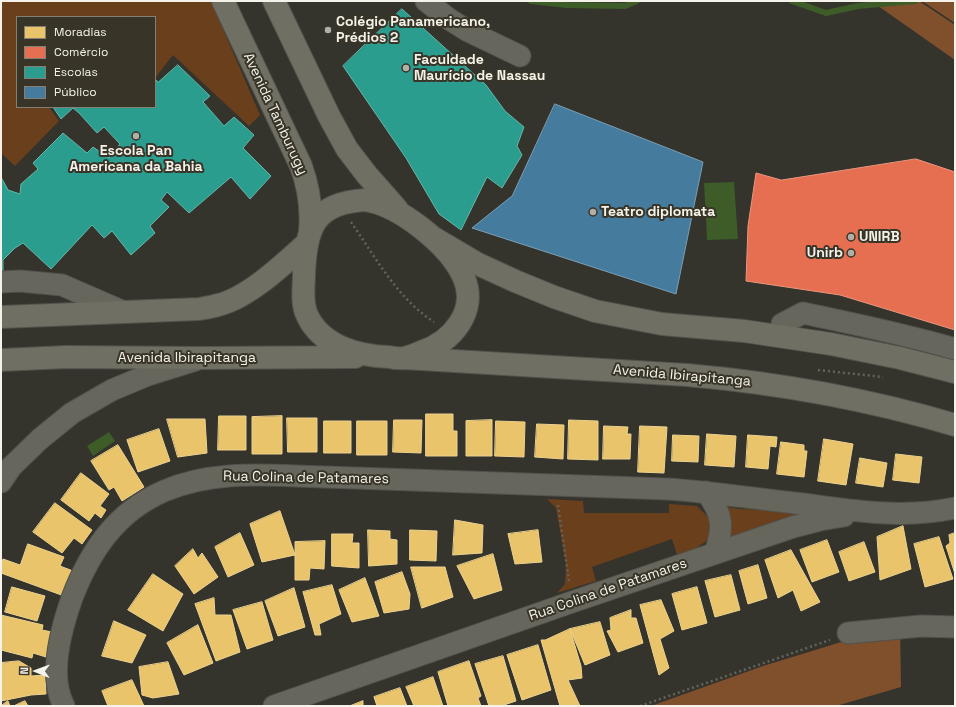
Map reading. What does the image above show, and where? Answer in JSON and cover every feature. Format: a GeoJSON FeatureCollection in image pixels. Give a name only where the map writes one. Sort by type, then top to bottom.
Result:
{"type":"FeatureCollection","features":[{"type":"Feature","properties":{"kind":"main road","name":"Avenida Tamburugy"},"geometry":{"type":"LineString","coordinates":[[223,1],[301,166],[306,181],[311,206],[303,292],[305,309],[310,321],[321,334],[334,344],[372,357]]}},
{"type":"Feature","properties":{"kind":"main road"},"geometry":{"type":"LineString","coordinates":[[274,1],[329,116],[347,149],[367,175],[400,212],[434,238],[478,264],[554,297],[595,311],[662,324],[744,331],[831,344],[900,358],[955,372]]}},
{"type":"Feature","properties":{"kind":"main road"},"geometry":{"type":"LineString","coordinates":[[1,317],[199,309],[219,305],[242,294],[268,277],[308,237],[317,220],[328,210],[339,204],[365,200],[378,202],[400,212]]}},
{"type":"Feature","properties":{"kind":"main road"},"geometry":{"type":"LineString","coordinates":[[404,358],[430,349],[444,341],[453,334],[466,311],[468,297],[464,278],[456,264],[434,238]]}},
{"type":"Feature","properties":{"kind":"main road","name":"Avenida Ibirapitanga"},"geometry":{"type":"LineString","coordinates":[[1,360],[66,358],[372,357],[687,375],[730,378],[778,386],[893,408],[955,425]]}},
{"type":"Feature","properties":{"kind":"street"},"geometry":{"type":"LineString","coordinates":[[426,1],[449,20],[468,31],[520,56]]}},
{"type":"Feature","properties":{"kind":"street"},"geometry":{"type":"LineString","coordinates":[[1,282],[20,281],[62,286],[124,312]]}},
{"type":"Feature","properties":{"kind":"street"},"geometry":{"type":"LineString","coordinates":[[780,336],[782,324],[804,313],[890,332],[955,349]]}},
{"type":"Feature","properties":{"kind":"street"},"geometry":{"type":"LineString","coordinates":[[1,482],[16,462],[40,439],[72,413],[112,390],[148,375],[203,358]]}},
{"type":"Feature","properties":{"kind":"street","name":"Rua Colina de Patamares"},"geometry":{"type":"LineString","coordinates":[[64,706],[61,700],[57,676],[58,646],[80,577],[96,548],[113,526],[137,506],[163,492],[196,480],[216,477],[254,475],[667,489],[706,492],[868,513],[914,514],[955,508]]}},
{"type":"Feature","properties":{"kind":"street"},"geometry":{"type":"LineString","coordinates":[[706,492],[715,503],[720,514],[720,539],[715,553]]}},
{"type":"Feature","properties":{"kind":"street","name":"Rua Colina de Patamares"},"geometry":{"type":"LineString","coordinates":[[274,706],[793,527],[820,520],[868,513]]}},
{"type":"Feature","properties":{"kind":"street"},"geometry":{"type":"LineString","coordinates":[[848,633],[920,626],[955,627]]}},
{"type":"Feature","properties":{"kind":"path"},"geometry":{"type":"LineString","coordinates":[[555,485],[572,602]]}},
{"type":"Feature","properties":{"kind":"path"},"geometry":{"type":"LineString","coordinates":[[640,706],[848,633]]}},
{"type":"Feature","properties":{"kind":"shaded area"},"geometry":{"type":"Polygon","coordinates":[[[1,1],[211,1],[260,115],[249,126],[173,55],[156,77],[156,16],[16,16],[16,108],[50,108],[59,121],[15,166],[1,153],[1,1]]]}},
{"type":"Feature","properties":{"kind":"shaded area"},"geometry":{"type":"Polygon","coordinates":[[[871,1],[919,1],[955,25],[955,60],[871,1]]]}},
{"type":"Feature","properties":{"kind":"shaded area"},"geometry":{"type":"Polygon","coordinates":[[[922,1],[955,1],[955,23],[922,1]]]}},
{"type":"Feature","properties":{"kind":"shaded area"},"geometry":{"type":"Polygon","coordinates":[[[734,182],[738,239],[707,240],[704,183],[734,182]]]}},
{"type":"Feature","properties":{"kind":"shaded area"},"geometry":{"type":"Polygon","coordinates":[[[109,432],[115,441],[93,456],[87,446],[109,432]]]}},
{"type":"Feature","properties":{"kind":"shaded area"},"geometry":{"type":"Polygon","coordinates":[[[547,499],[583,501],[584,513],[669,513],[669,504],[697,506],[711,520],[710,539],[693,550],[677,555],[672,539],[592,567],[596,581],[557,593],[565,584],[566,564],[556,508],[547,499]]]}},
{"type":"Feature","properties":{"kind":"shaded area"},"geometry":{"type":"Polygon","coordinates":[[[728,507],[739,509],[810,511],[776,526],[730,537],[731,522],[728,507]]]}},
{"type":"Feature","properties":{"kind":"shaded area"},"geometry":{"type":"Polygon","coordinates":[[[900,624],[901,687],[836,706],[651,706],[763,666],[900,624]]]}},
{"type":"Feature","properties":{"kind":"building: Moradias"},"geometry":{"type":"Polygon","coordinates":[[[426,414],[453,414],[453,431],[457,431],[457,456],[426,456],[426,414]]]}},
{"type":"Feature","properties":{"kind":"building: Moradias"},"geometry":{"type":"Polygon","coordinates":[[[219,416],[246,416],[246,450],[218,450],[219,416]]]}},
{"type":"Feature","properties":{"kind":"building: Moradias"},"geometry":{"type":"Polygon","coordinates":[[[282,416],[282,454],[252,454],[252,417],[282,416]]]}},
{"type":"Feature","properties":{"kind":"building: Moradias"},"geometry":{"type":"Polygon","coordinates":[[[287,418],[317,418],[317,452],[288,452],[287,418]]]}},
{"type":"Feature","properties":{"kind":"building: Moradias"},"geometry":{"type":"Polygon","coordinates":[[[167,419],[205,419],[207,453],[178,457],[167,419]]]}},
{"type":"Feature","properties":{"kind":"building: Moradias"},"geometry":{"type":"Polygon","coordinates":[[[394,420],[422,420],[421,453],[393,452],[394,420]]]}},
{"type":"Feature","properties":{"kind":"building: Moradias"},"geometry":{"type":"Polygon","coordinates":[[[492,420],[492,456],[466,456],[466,421],[492,420]]]}},
{"type":"Feature","properties":{"kind":"building: Moradias"},"geometry":{"type":"Polygon","coordinates":[[[569,420],[598,421],[598,460],[568,459],[569,420]]]}},
{"type":"Feature","properties":{"kind":"building: Moradias"},"geometry":{"type":"Polygon","coordinates":[[[324,421],[351,421],[351,453],[324,453],[324,421]]]}},
{"type":"Feature","properties":{"kind":"building: Moradias"},"geometry":{"type":"Polygon","coordinates":[[[357,421],[387,421],[387,455],[357,455],[357,421]]]}},
{"type":"Feature","properties":{"kind":"building: Moradias"},"geometry":{"type":"Polygon","coordinates":[[[496,421],[525,422],[524,457],[495,456],[496,421]]]}},
{"type":"Feature","properties":{"kind":"building: Moradias"},"geometry":{"type":"Polygon","coordinates":[[[537,424],[564,425],[563,459],[535,457],[537,424]]]}},
{"type":"Feature","properties":{"kind":"building: Moradias"},"geometry":{"type":"Polygon","coordinates":[[[604,426],[628,427],[627,434],[631,434],[630,459],[603,459],[604,426]]]}},
{"type":"Feature","properties":{"kind":"building: Moradias"},"geometry":{"type":"Polygon","coordinates":[[[640,426],[667,427],[664,473],[638,472],[640,426]]]}},
{"type":"Feature","properties":{"kind":"building: Moradias"},"geometry":{"type":"Polygon","coordinates":[[[159,429],[170,461],[138,472],[127,440],[159,429]]]}},
{"type":"Feature","properties":{"kind":"building: Moradias"},"geometry":{"type":"Polygon","coordinates":[[[707,434],[736,436],[734,467],[705,465],[707,434]]]}},
{"type":"Feature","properties":{"kind":"building: Moradias"},"geometry":{"type":"Polygon","coordinates":[[[673,435],[699,436],[698,462],[672,461],[673,435]]]}},
{"type":"Feature","properties":{"kind":"building: Moradias"},"geometry":{"type":"Polygon","coordinates":[[[748,435],[777,437],[776,447],[770,446],[768,469],[746,467],[748,435]]]}},
{"type":"Feature","properties":{"kind":"building: Moradias"},"geometry":{"type":"Polygon","coordinates":[[[824,439],[853,444],[846,485],[818,481],[824,439]]]}},
{"type":"Feature","properties":{"kind":"building: Moradias"},"geometry":{"type":"Polygon","coordinates":[[[781,442],[804,445],[804,451],[807,451],[804,477],[777,474],[781,442]]]}},
{"type":"Feature","properties":{"kind":"building: Moradias"},"geometry":{"type":"Polygon","coordinates":[[[118,445],[144,487],[122,501],[114,487],[109,490],[91,461],[118,445]]]}},
{"type":"Feature","properties":{"kind":"building: Moradias"},"geometry":{"type":"Polygon","coordinates":[[[896,454],[922,457],[919,483],[893,480],[896,454]]]}},
{"type":"Feature","properties":{"kind":"building: Moradias"},"geometry":{"type":"Polygon","coordinates":[[[860,458],[887,463],[883,487],[856,483],[860,458]]]}},
{"type":"Feature","properties":{"kind":"building: Moradias"},"geometry":{"type":"Polygon","coordinates":[[[81,473],[109,494],[100,506],[106,510],[101,518],[95,513],[89,521],[61,500],[81,473]]]}},
{"type":"Feature","properties":{"kind":"building: Moradias"},"geometry":{"type":"Polygon","coordinates":[[[55,503],[92,530],[82,544],[74,538],[62,553],[33,532],[55,503]]]}},
{"type":"Feature","properties":{"kind":"building: Moradias"},"geometry":{"type":"Polygon","coordinates":[[[280,511],[295,555],[262,562],[250,524],[280,511]]]}},
{"type":"Feature","properties":{"kind":"building: Moradias"},"geometry":{"type":"Polygon","coordinates":[[[455,520],[483,525],[482,553],[453,555],[455,520]]]}},
{"type":"Feature","properties":{"kind":"building: Moradias"},"geometry":{"type":"Polygon","coordinates":[[[903,526],[911,569],[880,580],[877,537],[903,526]]]}},
{"type":"Feature","properties":{"kind":"building: Moradias"},"geometry":{"type":"Polygon","coordinates":[[[368,530],[390,531],[390,539],[397,540],[397,564],[369,566],[368,530]]]}},
{"type":"Feature","properties":{"kind":"building: Moradias"},"geometry":{"type":"Polygon","coordinates":[[[410,530],[437,531],[436,561],[410,560],[410,530]]]}},
{"type":"Feature","properties":{"kind":"building: Moradias"},"geometry":{"type":"Polygon","coordinates":[[[538,530],[542,562],[515,564],[508,534],[538,530]]]}},
{"type":"Feature","properties":{"kind":"building: Moradias"},"geometry":{"type":"Polygon","coordinates":[[[240,533],[254,565],[228,577],[215,547],[240,533]]]}},
{"type":"Feature","properties":{"kind":"building: Moradias"},"geometry":{"type":"Polygon","coordinates":[[[955,533],[955,574],[946,546],[950,543],[949,535],[955,533]]]}},
{"type":"Feature","properties":{"kind":"building: Moradias"},"geometry":{"type":"Polygon","coordinates":[[[332,534],[353,534],[352,543],[359,543],[359,568],[332,566],[332,534]]]}},
{"type":"Feature","properties":{"kind":"building: Moradias"},"geometry":{"type":"Polygon","coordinates":[[[939,537],[953,579],[925,587],[914,544],[939,537]]]}},
{"type":"Feature","properties":{"kind":"building: Moradias"},"geometry":{"type":"Polygon","coordinates":[[[827,540],[839,572],[812,582],[800,550],[827,540]]]}},
{"type":"Feature","properties":{"kind":"building: Moradias"},"geometry":{"type":"Polygon","coordinates":[[[325,541],[324,569],[310,568],[309,580],[295,580],[295,542],[325,541]]]}},
{"type":"Feature","properties":{"kind":"building: Moradias"},"geometry":{"type":"Polygon","coordinates":[[[864,542],[875,572],[849,581],[839,552],[864,542]]]}},
{"type":"Feature","properties":{"kind":"building: Moradias"},"geometry":{"type":"Polygon","coordinates":[[[28,544],[64,557],[60,566],[73,571],[64,596],[1,573],[3,559],[20,565],[28,544]]]}},
{"type":"Feature","properties":{"kind":"building: Moradias"},"geometry":{"type":"Polygon","coordinates":[[[193,549],[198,558],[202,553],[218,577],[194,594],[175,566],[193,549]]]}},
{"type":"Feature","properties":{"kind":"building: Moradias"},"geometry":{"type":"Polygon","coordinates":[[[791,550],[820,602],[801,611],[793,590],[778,598],[765,560],[791,550]]]}},
{"type":"Feature","properties":{"kind":"building: Moradias"},"geometry":{"type":"Polygon","coordinates":[[[493,554],[502,590],[474,599],[457,566],[493,554]]]}},
{"type":"Feature","properties":{"kind":"building: Moradias"},"geometry":{"type":"Polygon","coordinates":[[[758,565],[767,598],[748,604],[739,571],[758,565]]]}},
{"type":"Feature","properties":{"kind":"building: Moradias"},"geometry":{"type":"Polygon","coordinates":[[[411,567],[445,567],[453,597],[422,608],[411,567]]]}},
{"type":"Feature","properties":{"kind":"building: Moradias"},"geometry":{"type":"Polygon","coordinates":[[[402,572],[410,594],[409,609],[384,613],[375,582],[402,572]]]}},
{"type":"Feature","properties":{"kind":"building: Moradias"},"geometry":{"type":"Polygon","coordinates":[[[153,574],[183,594],[163,631],[128,610],[153,574]]]}},
{"type":"Feature","properties":{"kind":"building: Moradias"},"geometry":{"type":"Polygon","coordinates":[[[731,575],[740,610],[715,617],[705,581],[731,575]]]}},
{"type":"Feature","properties":{"kind":"building: Moradias"},"geometry":{"type":"Polygon","coordinates":[[[365,578],[379,616],[352,622],[339,590],[365,578]]]}},
{"type":"Feature","properties":{"kind":"building: Moradias"},"geometry":{"type":"Polygon","coordinates":[[[332,585],[341,614],[319,624],[321,635],[315,635],[303,592],[332,585]]]}},
{"type":"Feature","properties":{"kind":"building: Moradias"},"geometry":{"type":"Polygon","coordinates":[[[12,587],[45,596],[37,621],[5,612],[12,587]]]}},
{"type":"Feature","properties":{"kind":"building: Moradias"},"geometry":{"type":"Polygon","coordinates":[[[697,587],[707,623],[682,630],[672,594],[697,587]]]}},
{"type":"Feature","properties":{"kind":"building: Moradias"},"geometry":{"type":"Polygon","coordinates":[[[294,588],[305,627],[278,636],[265,601],[294,588]]]}},
{"type":"Feature","properties":{"kind":"building: Moradias"},"geometry":{"type":"Polygon","coordinates":[[[214,598],[215,615],[231,615],[240,652],[216,661],[195,604],[214,598]]]}},
{"type":"Feature","properties":{"kind":"building: Moradias"},"geometry":{"type":"Polygon","coordinates":[[[661,600],[674,631],[660,639],[669,668],[659,675],[640,605],[661,600]]]}},
{"type":"Feature","properties":{"kind":"building: Moradias"},"geometry":{"type":"Polygon","coordinates":[[[262,602],[273,640],[247,649],[233,610],[262,602]]]}},
{"type":"Feature","properties":{"kind":"building: Moradias"},"geometry":{"type":"Polygon","coordinates":[[[631,610],[631,618],[636,618],[643,643],[618,652],[607,631],[611,630],[610,618],[631,610]]]}},
{"type":"Feature","properties":{"kind":"building: Moradias"},"geometry":{"type":"Polygon","coordinates":[[[1,615],[43,625],[42,630],[52,632],[46,657],[33,653],[32,658],[1,650],[1,615]]]}},
{"type":"Feature","properties":{"kind":"building: Moradias"},"geometry":{"type":"Polygon","coordinates":[[[114,621],[146,635],[132,663],[102,656],[114,621]]]}},
{"type":"Feature","properties":{"kind":"building: Moradias"},"geometry":{"type":"Polygon","coordinates":[[[600,622],[610,655],[585,665],[570,629],[600,622]]]}},
{"type":"Feature","properties":{"kind":"building: Moradias"},"geometry":{"type":"Polygon","coordinates":[[[198,625],[213,663],[184,675],[167,643],[198,625]]]}},
{"type":"Feature","properties":{"kind":"building: Moradias"},"geometry":{"type":"Polygon","coordinates":[[[570,629],[581,666],[582,678],[568,680],[580,706],[560,706],[541,640],[545,640],[570,629]]]}},
{"type":"Feature","properties":{"kind":"building: Moradias"},"geometry":{"type":"Polygon","coordinates":[[[538,645],[551,690],[522,700],[507,655],[538,645]]]}},
{"type":"Feature","properties":{"kind":"building: Moradias"},"geometry":{"type":"Polygon","coordinates":[[[503,656],[516,701],[501,706],[489,706],[475,664],[503,656]]]}},
{"type":"Feature","properties":{"kind":"building: Moradias"},"geometry":{"type":"Polygon","coordinates":[[[19,661],[31,668],[31,676],[45,675],[46,694],[31,695],[1,701],[1,663],[19,661]]]}},
{"type":"Feature","properties":{"kind":"building: Moradias"},"geometry":{"type":"Polygon","coordinates":[[[469,661],[481,696],[478,698],[481,706],[448,706],[438,672],[469,661]]]}},
{"type":"Feature","properties":{"kind":"building: Moradias"},"geometry":{"type":"Polygon","coordinates":[[[168,662],[179,694],[153,698],[142,695],[139,667],[168,662]]]}},
{"type":"Feature","properties":{"kind":"building: Moradias"},"geometry":{"type":"Polygon","coordinates":[[[433,677],[443,706],[414,706],[406,687],[433,677]]]}},
{"type":"Feature","properties":{"kind":"building: Moradias"},"geometry":{"type":"Polygon","coordinates":[[[132,680],[144,706],[108,706],[102,691],[132,680]]]}},
{"type":"Feature","properties":{"kind":"building: Moradias"},"geometry":{"type":"Polygon","coordinates":[[[400,688],[407,706],[377,706],[374,697],[400,688]]]}},
{"type":"Feature","properties":{"kind":"building: Moradias"},"geometry":{"type":"Polygon","coordinates":[[[8,701],[10,706],[1,706],[8,701]]]}},
{"type":"Feature","properties":{"kind":"building: Moradias"},"geometry":{"type":"Polygon","coordinates":[[[25,701],[28,706],[14,706],[25,701]]]}},
{"type":"Feature","properties":{"kind":"building: Moradias"},"geometry":{"type":"Polygon","coordinates":[[[363,701],[363,706],[350,706],[363,701]]]}},
{"type":"Feature","properties":{"kind":"building: Comércio","name":"Unirb"},"geometry":{"type":"Polygon","coordinates":[[[916,159],[955,172],[955,330],[840,295],[746,281],[748,226],[756,173],[781,180],[916,159]]]}},
{"type":"Feature","properties":{"kind":"building: Escolas"},"geometry":{"type":"Polygon","coordinates":[[[402,9],[486,85],[505,111],[524,127],[517,146],[522,155],[502,188],[487,177],[461,230],[439,214],[406,158],[343,66],[402,9]]]}},
{"type":"Feature","properties":{"kind":"building: Escolas"},"geometry":{"type":"Polygon","coordinates":[[[178,65],[210,96],[203,102],[224,126],[234,117],[254,135],[243,148],[271,176],[250,199],[231,177],[189,213],[167,192],[161,200],[169,207],[150,226],[155,233],[131,255],[112,231],[104,238],[92,225],[51,269],[23,243],[15,248],[3,260],[3,276],[1,276],[1,177],[8,190],[20,194],[21,184],[38,169],[33,163],[63,133],[87,153],[93,147],[109,158],[120,144],[104,127],[97,133],[73,108],[156,108],[156,80],[158,82],[178,65]]]}},
{"type":"Feature","properties":{"kind":"building: Escolas"},"geometry":{"type":"Polygon","coordinates":[[[54,108],[73,108],[61,119],[54,108]]]}},
{"type":"Feature","properties":{"kind":"building: Público","name":"Teatro diplomata"},"geometry":{"type":"Polygon","coordinates":[[[555,104],[703,162],[676,294],[472,228],[512,196],[555,104]]]}},
{"type":"Feature","properties":{"kind":"waterway"},"geometry":{"type":"LineString","coordinates":[[531,1],[567,5],[625,6],[637,1]]}},
{"type":"Feature","properties":{"kind":"waterway"},"geometry":{"type":"LineString","coordinates":[[792,1],[826,13],[858,6],[915,1]]}},
{"type":"Feature","properties":{"kind":"place","name":"Colégio Panamericano, Prédios 2"},"geometry":{"type":"Point","coordinates":[328,30]}},
{"type":"Feature","properties":{"kind":"place","name":"Faculdade Maurício de Nassau"},"geometry":{"type":"Point","coordinates":[406,68]}},
{"type":"Feature","properties":{"kind":"place","name":"Escola Pan Americana da Bahia"},"geometry":{"type":"Point","coordinates":[136,136]}},
{"type":"Feature","properties":{"kind":"place","name":"Teatro diplomata"},"geometry":{"type":"Point","coordinates":[593,212]}},
{"type":"Feature","properties":{"kind":"place","name":"UNIRB"},"geometry":{"type":"Point","coordinates":[851,237]}},
{"type":"Feature","properties":{"kind":"place","name":"Unirb"},"geometry":{"type":"Point","coordinates":[851,253]}}]}
